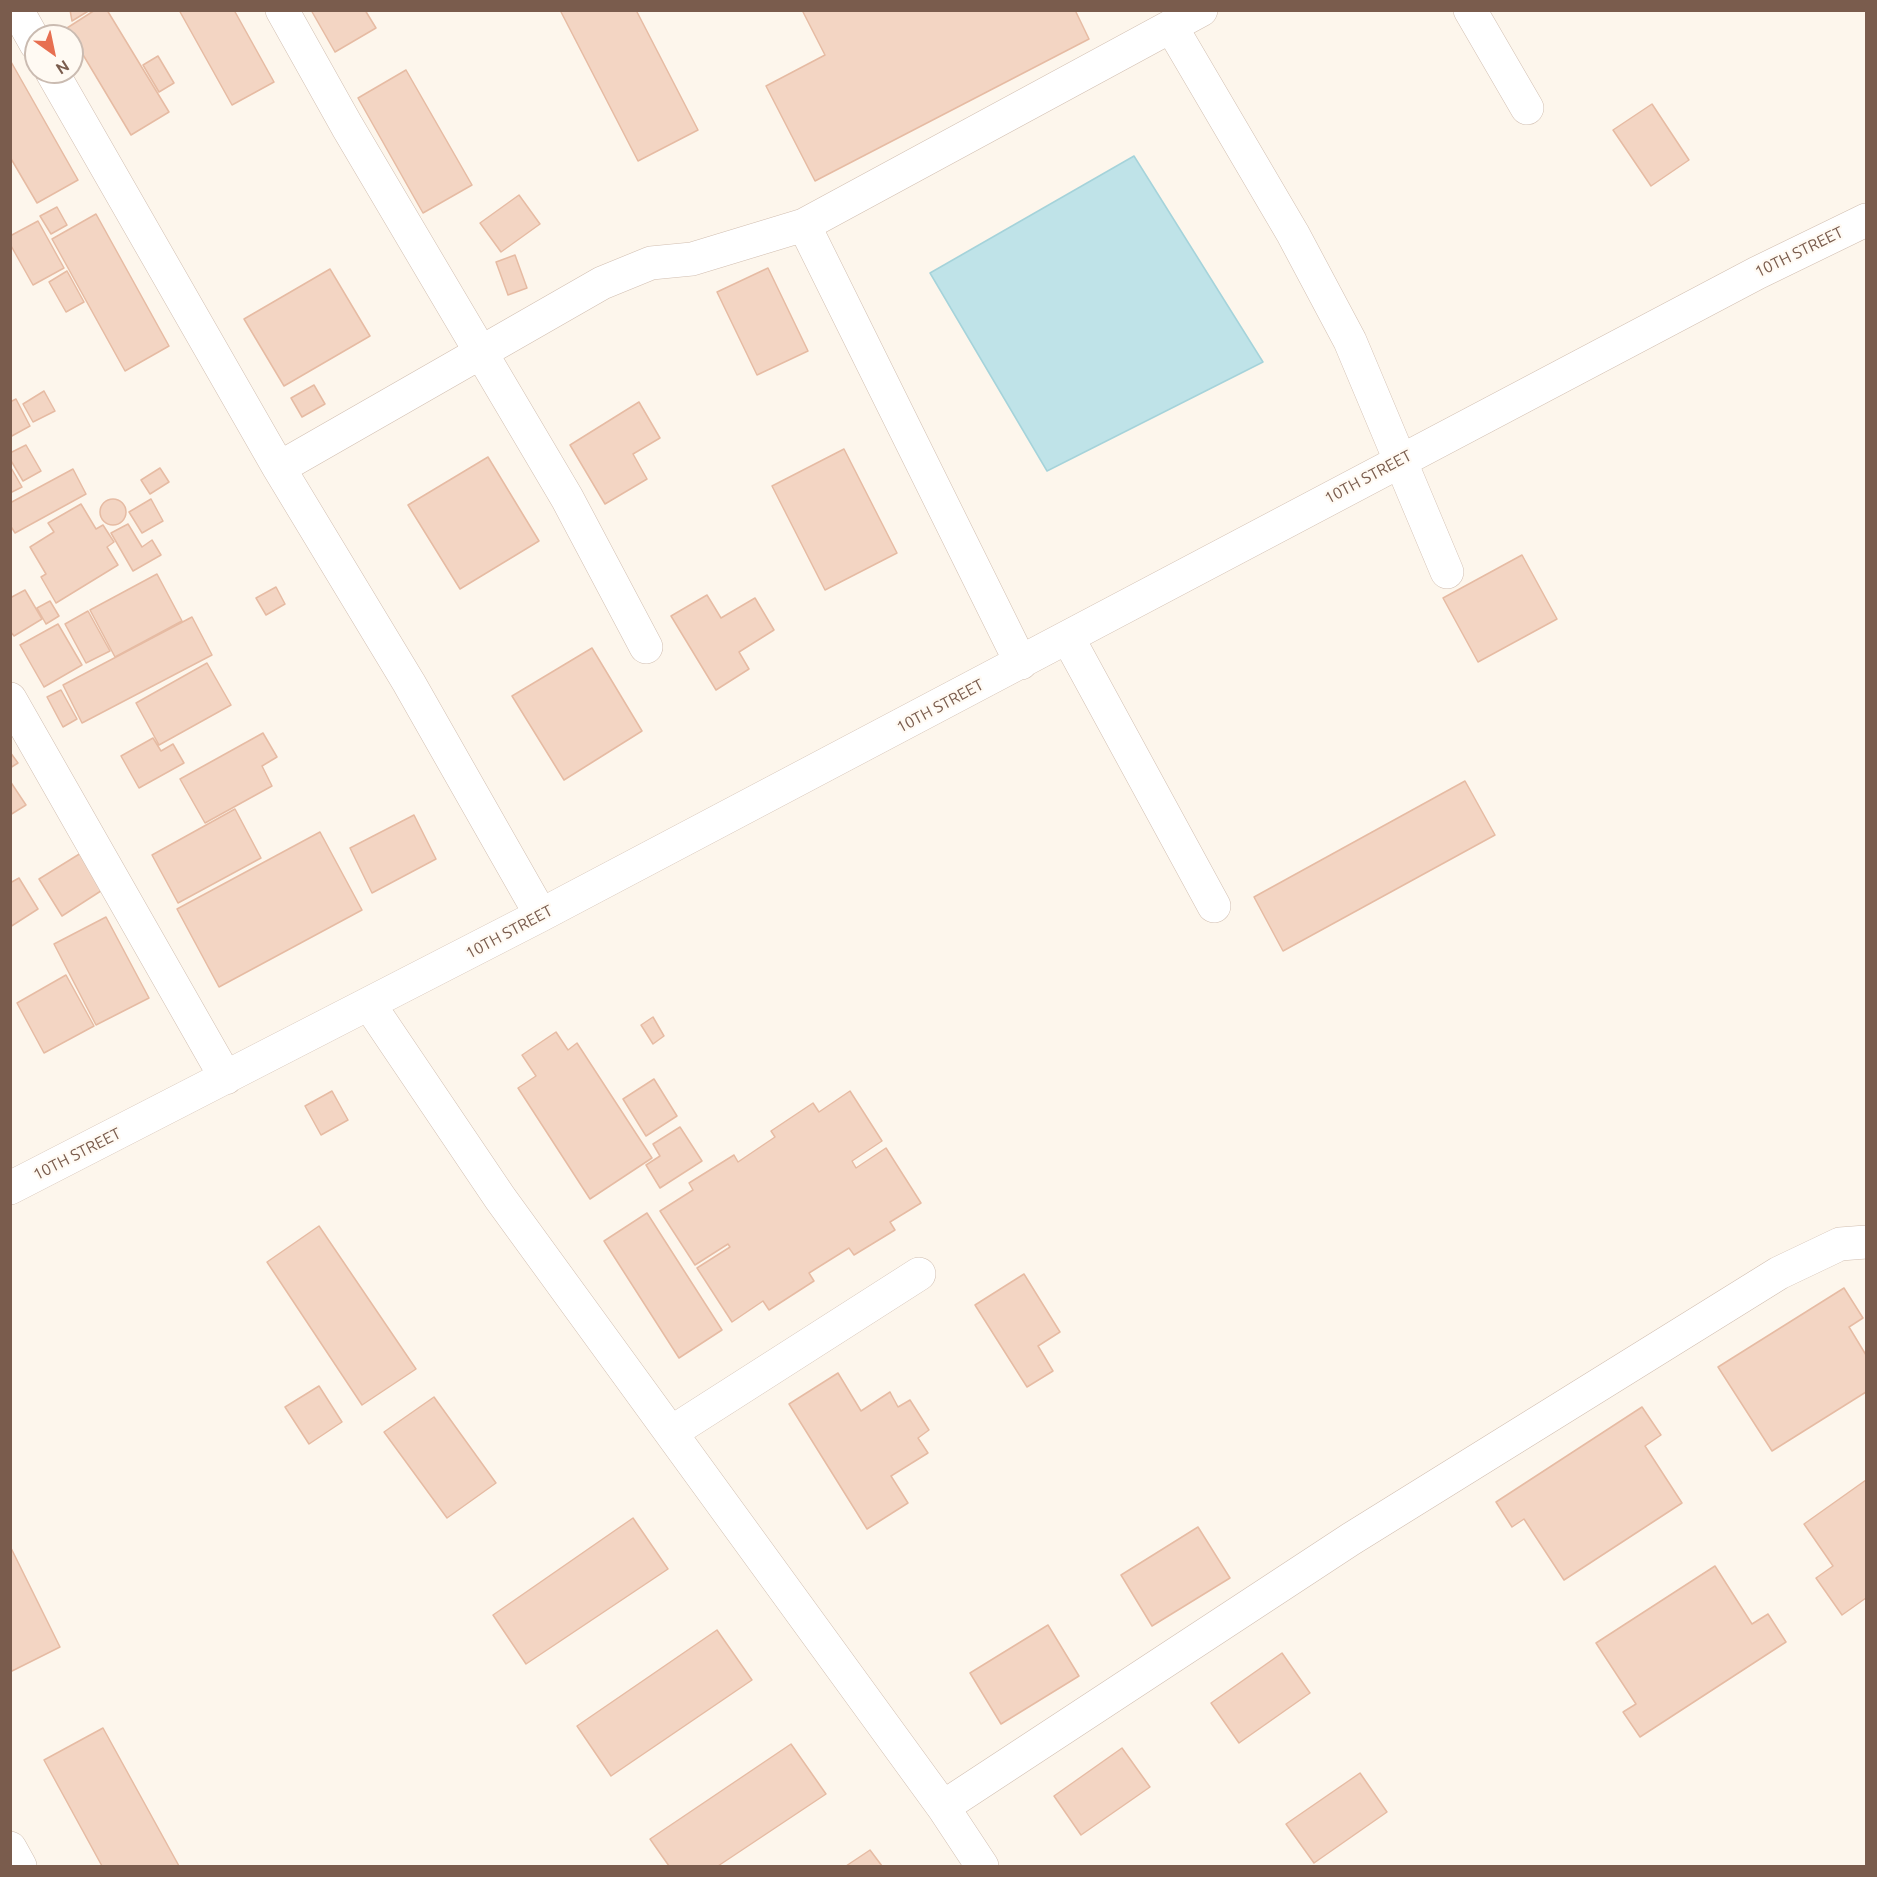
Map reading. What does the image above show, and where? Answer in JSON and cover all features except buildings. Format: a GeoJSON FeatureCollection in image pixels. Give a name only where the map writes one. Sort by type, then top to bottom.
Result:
{"type":"FeatureCollection","features":[{"type":"Feature","properties":{"kind":"street"},"geometry":{"type":"LineString","coordinates":[[17,10],[25,24]]}},
{"type":"Feature","properties":{"kind":"street"},"geometry":{"type":"LineString","coordinates":[[282,10],[347,126],[567,498],[646,646]]}},
{"type":"Feature","properties":{"kind":"street"},"geometry":{"type":"LineString","coordinates":[[279,468],[481,350],[602,283],[651,263],[692,259],[804,225],[1172,28],[1201,10]]}},
{"type":"Feature","properties":{"kind":"street"},"geometry":{"type":"LineString","coordinates":[[1470,10],[1527,108]]}},
{"type":"Feature","properties":{"kind":"street"},"geometry":{"type":"LineString","coordinates":[[1172,28],[1293,234],[1350,341],[1447,572]]}},
{"type":"Feature","properties":{"kind":"street"},"geometry":{"type":"LineString","coordinates":[[59,84],[279,468],[409,683],[541,915]]}},
{"type":"Feature","properties":{"kind":"street","name":"10TH STREET"},"geometry":{"type":"LineString","coordinates":[[10,1188],[541,915],[1021,663],[1401,459],[1757,273],[1866,219]]}},
{"type":"Feature","properties":{"kind":"street"},"geometry":{"type":"LineString","coordinates":[[804,225],[1021,663]]}},
{"type":"Feature","properties":{"kind":"street"},"geometry":{"type":"LineString","coordinates":[[1068,638],[1214,906]]}},
{"type":"Feature","properties":{"kind":"street"},"geometry":{"type":"LineString","coordinates":[[10,699],[226,1078]]}},
{"type":"Feature","properties":{"kind":"street"},"geometry":{"type":"LineString","coordinates":[[369,1004],[500,1198],[943,1807],[982,1866]]}},
{"type":"Feature","properties":{"kind":"street"},"geometry":{"type":"LineString","coordinates":[[943,1807],[1351,1539],[1769,1279],[1840,1244],[1866,1242]]}},
{"type":"Feature","properties":{"kind":"street"},"geometry":{"type":"LineString","coordinates":[[672,1432],[919,1274]]}},
{"type":"Feature","properties":{"kind":"street"},"geometry":{"type":"LineString","coordinates":[[10,1848],[20,1866]]}},
{"type":"Feature","properties":{"kind":"water"},"geometry":{"type":"Polygon","coordinates":[[[1134,156],[1263,362],[1047,471],[930,273],[1134,156]]]}}]}
